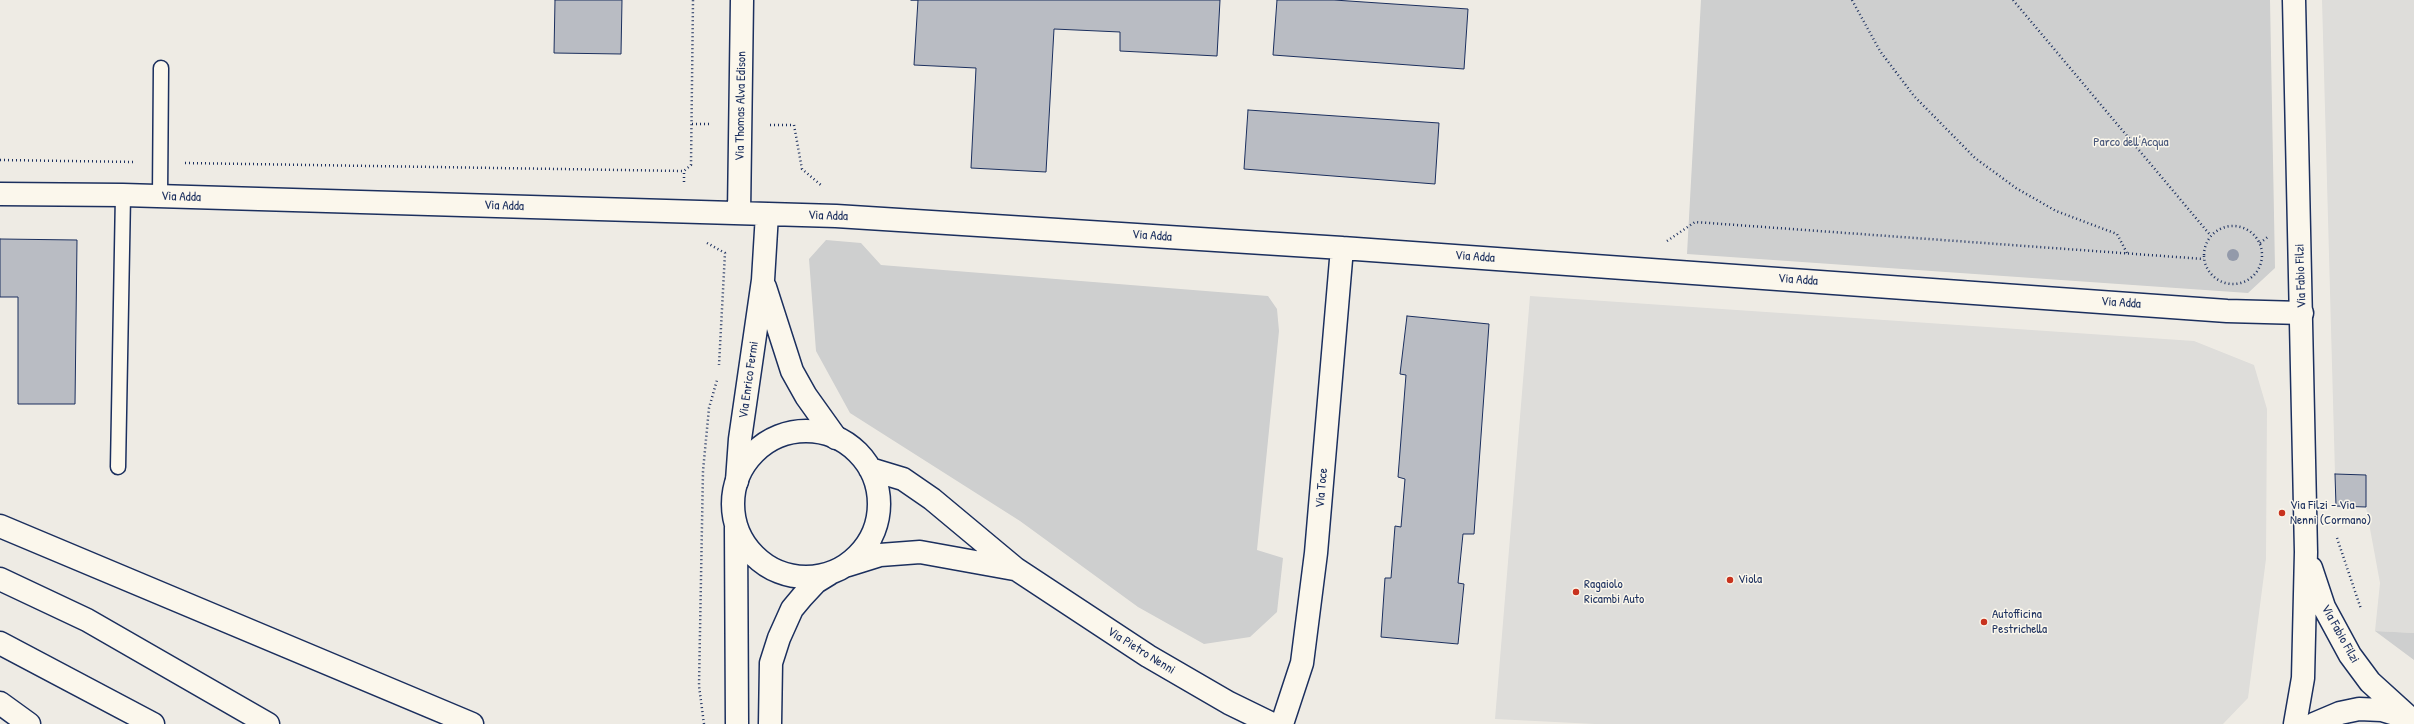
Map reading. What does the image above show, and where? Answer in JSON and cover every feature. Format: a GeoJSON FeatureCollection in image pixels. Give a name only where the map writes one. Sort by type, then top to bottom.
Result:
{"type":"FeatureCollection","features":[{"type":"Feature","properties":{"kind":"main road","name":"Via Thomas Alva Edison"},"geometry":{"type":"LineString","coordinates":[[740,213],[742,0]]}},
{"type":"Feature","properties":{"kind":"main road","name":"Via Fabio Filzi"},"geometry":{"type":"LineString","coordinates":[[2294,0],[2306,552],[2303,678],[2295,724]]}},
{"type":"Feature","properties":{"kind":"main road","name":"Via Adda"},"geometry":{"type":"LineString","coordinates":[[0,194],[123,195],[836,216],[1342,248],[2227,311],[2302,313]]}},
{"type":"Feature","properties":{"kind":"main road","name":"Via Enrico Fermi"},"geometry":{"type":"LineString","coordinates":[[736,525],[733,510],[740,439],[763,280],[767,214]]}},
{"type":"Feature","properties":{"kind":"main road","name":"Via Toce"},"geometry":{"type":"LineString","coordinates":[[1282,724],[1302,663],[1316,553],[1342,248]]}},
{"type":"Feature","properties":{"kind":"main road","name":"Via Enrico Fermi"},"geometry":{"type":"LineString","coordinates":[[763,280],[779,337],[792,371],[806,396],[836,438]]}},
{"type":"Feature","properties":{"kind":"main road"},"geometry":{"type":"LineString","coordinates":[[737,481],[745,465],[755,452],[774,439],[802,431],[820,433],[836,438],[855,451],[870,469],[876,486],[878,504],[876,522],[870,539],[860,553],[838,569],[816,582],[792,609],[781,631],[771,663],[770,724]]}},
{"type":"Feature","properties":{"kind":"main road","name":"Via Pietro Nenni"},"geometry":{"type":"LineString","coordinates":[[870,469],[903,479],[932,499],[1016,569],[1148,656],[1229,703],[1272,724]]}},
{"type":"Feature","properties":{"kind":"main road"},"geometry":{"type":"LineString","coordinates":[[736,525],[749,551],[773,570],[801,577],[838,569]]}},
{"type":"Feature","properties":{"kind":"main road"},"geometry":{"type":"LineString","coordinates":[[736,525],[736,724]]}},
{"type":"Feature","properties":{"kind":"main road"},"geometry":{"type":"LineString","coordinates":[[0,526],[472,724]]}},
{"type":"Feature","properties":{"kind":"main road","name":"Via Pietro Nenni"},"geometry":{"type":"LineString","coordinates":[[838,569],[880,555],[920,552],[1016,569]]}},
{"type":"Feature","properties":{"kind":"main road","name":"Via Fabio Filzi"},"geometry":{"type":"LineString","coordinates":[[2306,552],[2317,591],[2340,640],[2370,682],[2413,721]]}},
{"type":"Feature","properties":{"kind":"main road"},"geometry":{"type":"LineString","coordinates":[[0,579],[87,620],[268,724]]}},
{"type":"Feature","properties":{"kind":"main road"},"geometry":{"type":"LineString","coordinates":[[0,643],[153,724]]}},
{"type":"Feature","properties":{"kind":"main road"},"geometry":{"type":"LineString","coordinates":[[0,703],[29,724]]}},
{"type":"Feature","properties":{"kind":"main road"},"geometry":{"type":"LineString","coordinates":[[2314,724],[2340,713],[2359,709],[2386,711],[2413,721]]}},
{"type":"Feature","properties":{"kind":"lane"},"geometry":{"type":"LineString","coordinates":[[160,196],[162,163],[161,68]]}},
{"type":"Feature","properties":{"kind":"lane"},"geometry":{"type":"LineString","coordinates":[[118,467],[123,195]]}},
{"type":"Feature","properties":{"kind":"path"},"geometry":{"type":"LineString","coordinates":[[0,160],[684,171],[691,165],[693,0]]}},
{"type":"Feature","properties":{"kind":"path"},"geometry":{"type":"LineString","coordinates":[[1852,0],[1880,51],[1914,96],[1975,158],[2016,188],[2056,211],[2117,234],[2127,254]]}},
{"type":"Feature","properties":{"kind":"path"},"geometry":{"type":"LineString","coordinates":[[2013,0],[2211,236]]}},
{"type":"Feature","properties":{"kind":"path"},"geometry":{"type":"LineString","coordinates":[[684,171],[682,228],[725,253],[719,367]]}},
{"type":"Feature","properties":{"kind":"path"},"geometry":{"type":"LineString","coordinates":[[1695,222],[2204,259]]}},
{"type":"Feature","properties":{"kind":"path"},"geometry":{"type":"LineString","coordinates":[[2228,226],[2247,229],[2260,243],[2262,261],[2259,269],[2247,282],[2230,285],[2212,276],[2204,259],[2206,243],[2211,236],[2228,226]]}},
{"type":"Feature","properties":{"kind":"path"},"geometry":{"type":"LineString","coordinates":[[704,724],[699,686],[703,471],[709,408],[718,375]]}},
{"type":"Feature","properties":{"kind":"shaded area"},"geometry":{"type":"Polygon","coordinates":[[[2322,0],[2414,0],[2414,633],[2375,631],[2380,583],[2366,507],[2366,475],[2335,474],[2322,0]]]}},
{"type":"Feature","properties":{"kind":"shaded area"},"geometry":{"type":"Polygon","coordinates":[[[1530,296],[2194,341],[2254,365],[2267,409],[2266,559],[2248,698],[2223,724],[1595,724],[1495,719],[1530,296]]]}},
{"type":"Feature","properties":{"kind":"green space","name":"Parco dell'Acqua"},"geometry":{"type":"Polygon","coordinates":[[[1701,0],[2270,0],[2275,268],[2248,293],[1687,254],[1701,0]]]}},
{"type":"Feature","properties":{"kind":"green space"},"geometry":{"type":"Polygon","coordinates":[[[826,240],[861,243],[881,265],[1268,296],[1277,309],[1279,331],[1257,550],[1283,558],[1277,612],[1250,637],[1204,644],[1138,607],[1020,521],[850,413],[816,351],[809,259],[826,240]]]}},
{"type":"Feature","properties":{"kind":"green space"},"geometry":{"type":"Polygon","coordinates":[[[2375,631],[2414,633],[2414,660],[2375,631]]]}},
{"type":"Feature","properties":{"kind":"building"},"geometry":{"type":"Polygon","coordinates":[[[555,0],[622,0],[621,54],[554,53],[555,0]]]}},
{"type":"Feature","properties":{"kind":"building"},"geometry":{"type":"Polygon","coordinates":[[[918,0],[1220,0],[1217,56],[1120,51],[1120,32],[1054,29],[1046,172],[971,168],[976,68],[914,65],[918,0]]]}},
{"type":"Feature","properties":{"kind":"building"},"geometry":{"type":"Polygon","coordinates":[[[1277,0],[1334,0],[1468,9],[1464,69],[1273,55],[1277,0]]]}},
{"type":"Feature","properties":{"kind":"building"},"geometry":{"type":"Polygon","coordinates":[[[1248,110],[1439,123],[1435,184],[1244,169],[1248,110]]]}},
{"type":"Feature","properties":{"kind":"building"},"geometry":{"type":"Polygon","coordinates":[[[0,239],[77,240],[75,404],[18,404],[18,297],[0,297],[0,239]]]}},
{"type":"Feature","properties":{"kind":"building"},"geometry":{"type":"Polygon","coordinates":[[[1407,316],[1489,324],[1474,534],[1463,534],[1458,583],[1464,584],[1458,644],[1381,637],[1385,578],[1391,578],[1395,526],[1401,527],[1405,479],[1398,477],[1406,375],[1400,374],[1407,316]]]}},
{"type":"Feature","properties":{"kind":"building"},"geometry":{"type":"Polygon","coordinates":[[[2335,474],[2366,475],[2366,507],[2336,506],[2335,474]]]}},
{"type":"Feature","properties":{"kind":"place","name":"Via Filzi - Via Nenni (Cormano)"},"geometry":{"type":"Point","coordinates":[2282,513]}},
{"type":"Feature","properties":{"kind":"place","name":"Viola"},"geometry":{"type":"Point","coordinates":[1730,580]}},
{"type":"Feature","properties":{"kind":"place","name":"Ragaiolo Ricambi Auto"},"geometry":{"type":"Point","coordinates":[1576,592]}},
{"type":"Feature","properties":{"kind":"place","name":"Autofficina Pestrichella"},"geometry":{"type":"Point","coordinates":[1984,622]}}]}
